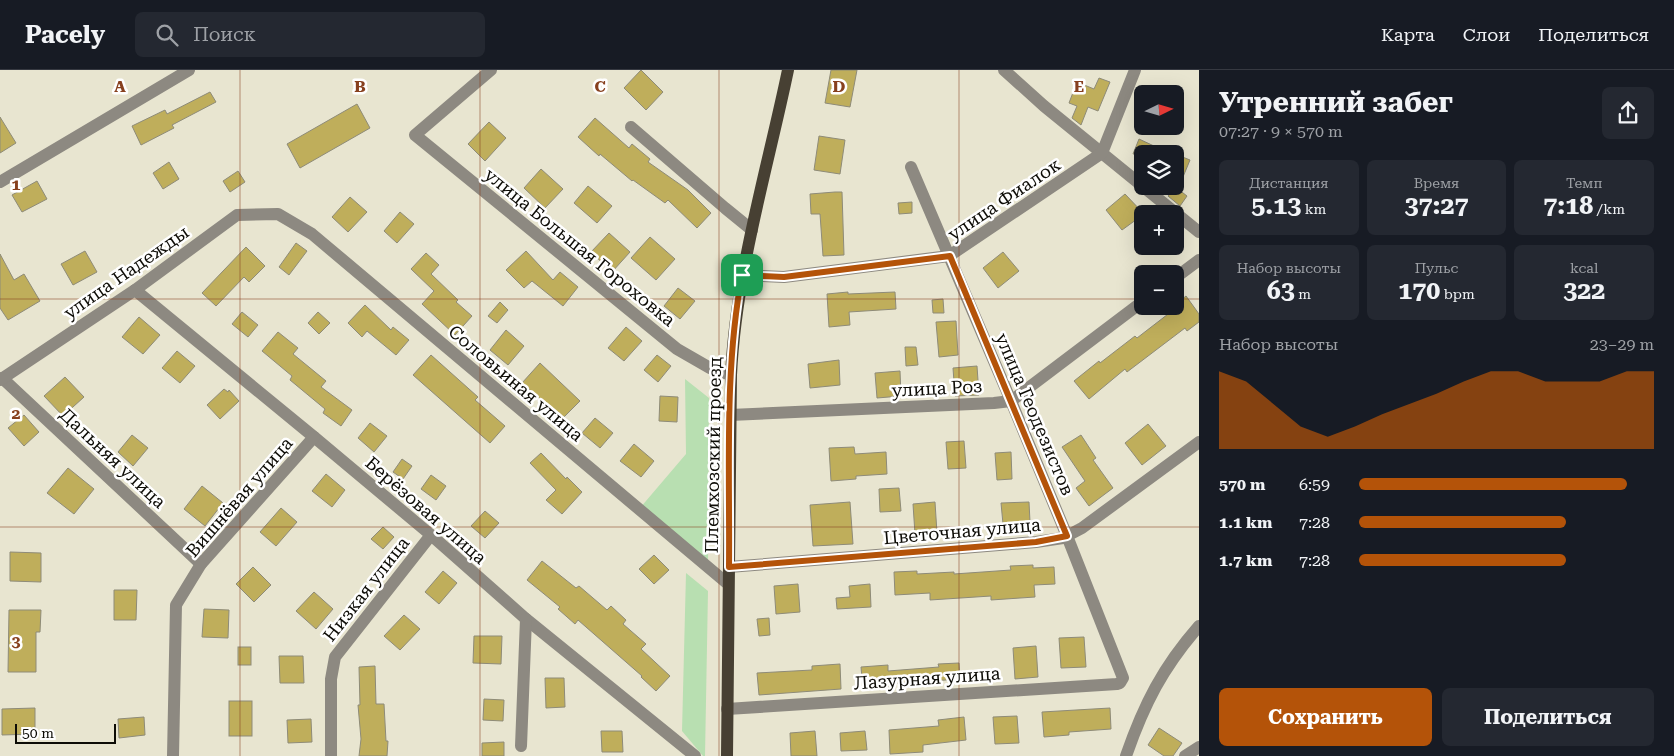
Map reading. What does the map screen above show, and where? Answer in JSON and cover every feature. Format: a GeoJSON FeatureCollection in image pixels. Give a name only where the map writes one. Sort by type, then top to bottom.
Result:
{"type":"FeatureCollection","features":[{"type":"Feature","properties":{"kind":"main road","name":"Племхозский проезд"},"geometry":{"type":"LineString","coordinates":[[727,756],[730,415],[734,325],[742,275],[788,70]]}},
{"type":"Feature","properties":{"kind":"street"},"geometry":{"type":"LineString","coordinates":[[0,182],[189,70]]}},
{"type":"Feature","properties":{"kind":"street","name":"улица Большая Гороховка"},"geometry":{"type":"LineString","coordinates":[[491,70],[415,135],[677,349],[710,368],[731,375]]}},
{"type":"Feature","properties":{"kind":"street"},"geometry":{"type":"LineString","coordinates":[[1004,70],[1044,106],[1199,232]]}},
{"type":"Feature","properties":{"kind":"street"},"geometry":{"type":"LineString","coordinates":[[1102,153],[1135,70]]}},
{"type":"Feature","properties":{"kind":"street"},"geometry":{"type":"LineString","coordinates":[[631,127],[752,230]]}},
{"type":"Feature","properties":{"kind":"street","name":"улица Фиалок"},"geometry":{"type":"LineString","coordinates":[[742,275],[784,277],[950,256],[1102,153]]}},
{"type":"Feature","properties":{"kind":"street","name":"улица Геодезистов"},"geometry":{"type":"LineString","coordinates":[[911,168],[1011,400],[1123,675]]}},
{"type":"Feature","properties":{"kind":"street","name":"улица Надежды"},"geometry":{"type":"LineString","coordinates":[[1,379],[134,290],[237,215],[278,214]]}},
{"type":"Feature","properties":{"kind":"street","name":"Соловьиная улица"},"geometry":{"type":"LineString","coordinates":[[278,214],[312,234],[728,584]]}},
{"type":"Feature","properties":{"kind":"street"},"geometry":{"type":"LineString","coordinates":[[1184,271],[1199,260]]}},
{"type":"Feature","properties":{"kind":"street","name":"Берёзовая улица"},"geometry":{"type":"LineString","coordinates":[[134,290],[314,437],[526,619],[695,756]]}},
{"type":"Feature","properties":{"kind":"street","name":"улица Роз"},"geometry":{"type":"LineString","coordinates":[[730,415],[994,403],[1011,400],[1134,308]]}},
{"type":"Feature","properties":{"kind":"street","name":"Дальняя улица"},"geometry":{"type":"LineString","coordinates":[[1,379],[201,564]]}},
{"type":"Feature","properties":{"kind":"street","name":"Вишнёвая улица"},"geometry":{"type":"LineString","coordinates":[[173,756],[176,605],[201,564],[314,437]]}},
{"type":"Feature","properties":{"kind":"street","name":"Цветочная улица"},"geometry":{"type":"LineString","coordinates":[[729,567],[1036,542],[1067,536],[1095,519],[1199,442]]}},
{"type":"Feature","properties":{"kind":"street","name":"Низкая улица"},"geometry":{"type":"LineString","coordinates":[[331,756],[331,679],[335,657],[431,536]]}},
{"type":"Feature","properties":{"kind":"street"},"geometry":{"type":"LineString","coordinates":[[522,746],[526,619]]}},
{"type":"Feature","properties":{"kind":"street"},"geometry":{"type":"LineString","coordinates":[[1126,756],[1138,722],[1161,675],[1199,626]]}},
{"type":"Feature","properties":{"kind":"street","name":"Лазурная улица"},"geometry":{"type":"LineString","coordinates":[[727,709],[1117,684],[1122,680],[1123,675]]}},
{"type":"Feature","properties":{"kind":"street"},"geometry":{"type":"LineString","coordinates":[[1185,756],[1199,747]]}},
{"type":"Feature","properties":{"kind":"green space"},"geometry":{"type":"Polygon","coordinates":[[[685,379],[709,398],[708,566],[640,508],[686,454],[685,379]]]}},
{"type":"Feature","properties":{"kind":"green space"},"geometry":{"type":"Polygon","coordinates":[[[686,573],[708,591],[705,756],[682,731],[686,573]]]}},
{"type":"Feature","properties":{"kind":"building"},"geometry":{"type":"Polygon","coordinates":[[[641,70],[663,92],[646,110],[624,88],[641,70]]]}},
{"type":"Feature","properties":{"kind":"building"},"geometry":{"type":"Polygon","coordinates":[[[831,70],[857,70],[850,107],[825,103],[831,70]]]}},
{"type":"Feature","properties":{"kind":"building"},"geometry":{"type":"Polygon","coordinates":[[[1099,78],[1110,82],[1098,111],[1088,107],[1081,125],[1072,118],[1077,106],[1069,103],[1077,82],[1094,89],[1099,78]]]}},
{"type":"Feature","properties":{"kind":"building"},"geometry":{"type":"Polygon","coordinates":[[[210,92],[216,102],[172,125],[174,128],[141,145],[132,126],[165,110],[167,114],[210,92]]]}},
{"type":"Feature","properties":{"kind":"building"},"geometry":{"type":"Polygon","coordinates":[[[357,104],[370,128],[300,168],[287,144],[357,104]]]}},
{"type":"Feature","properties":{"kind":"building"},"geometry":{"type":"Polygon","coordinates":[[[0,117],[16,143],[0,153],[0,117]]]}},
{"type":"Feature","properties":{"kind":"building"},"geometry":{"type":"Polygon","coordinates":[[[595,118],[629,148],[632,144],[650,159],[648,162],[688,190],[711,213],[697,228],[668,200],[665,203],[632,181],[578,137],[595,118]]]}},
{"type":"Feature","properties":{"kind":"building"},"geometry":{"type":"Polygon","coordinates":[[[489,122],[506,138],[485,161],[468,144],[489,122]]]}},
{"type":"Feature","properties":{"kind":"building"},"geometry":{"type":"Polygon","coordinates":[[[819,136],[845,140],[840,174],[814,170],[819,136]]]}},
{"type":"Feature","properties":{"kind":"building"},"geometry":{"type":"Polygon","coordinates":[[[1139,139],[1152,145],[1137,145],[1139,139]]]}},
{"type":"Feature","properties":{"kind":"building"},"geometry":{"type":"Polygon","coordinates":[[[1184,158],[1190,160],[1184,174],[1184,158]]]}},
{"type":"Feature","properties":{"kind":"building"},"geometry":{"type":"Polygon","coordinates":[[[169,162],[179,179],[163,189],[153,173],[169,162]]]}},
{"type":"Feature","properties":{"kind":"building"},"geometry":{"type":"Polygon","coordinates":[[[541,169],[563,189],[545,208],[524,188],[541,169]]]}},
{"type":"Feature","properties":{"kind":"building"},"geometry":{"type":"Polygon","coordinates":[[[238,171],[245,182],[230,192],[223,181],[238,171]]]}},
{"type":"Feature","properties":{"kind":"building"},"geometry":{"type":"Polygon","coordinates":[[[37,181],[47,199],[22,212],[12,195],[37,181]]]}},
{"type":"Feature","properties":{"kind":"building"},"geometry":{"type":"Polygon","coordinates":[[[588,186],[612,206],[597,223],[574,203],[588,186]]]}},
{"type":"Feature","properties":{"kind":"building"},"geometry":{"type":"Polygon","coordinates":[[[842,192],[844,255],[823,256],[820,214],[811,214],[810,194],[842,192]]]}},
{"type":"Feature","properties":{"kind":"building"},"geometry":{"type":"Polygon","coordinates":[[[1125,194],[1135,205],[1134,221],[1122,230],[1106,210],[1125,194]]]}},
{"type":"Feature","properties":{"kind":"building"},"geometry":{"type":"Polygon","coordinates":[[[1184,194],[1187,196],[1179,205],[1168,196],[1184,194]]]}},
{"type":"Feature","properties":{"kind":"building"},"geometry":{"type":"Polygon","coordinates":[[[350,197],[367,212],[348,232],[332,217],[350,197]]]}},
{"type":"Feature","properties":{"kind":"building"},"geometry":{"type":"Polygon","coordinates":[[[912,202],[912,213],[899,214],[898,203],[912,202]]]}},
{"type":"Feature","properties":{"kind":"building"},"geometry":{"type":"Polygon","coordinates":[[[400,212],[414,224],[397,243],[384,231],[400,212]]]}},
{"type":"Feature","properties":{"kind":"building"},"geometry":{"type":"Polygon","coordinates":[[[609,233],[630,252],[612,272],[591,252],[609,233]]]}},
{"type":"Feature","properties":{"kind":"building"},"geometry":{"type":"Polygon","coordinates":[[[650,237],[675,259],[656,280],[631,258],[650,237]]]}},
{"type":"Feature","properties":{"kind":"building"},"geometry":{"type":"Polygon","coordinates":[[[296,243],[307,251],[289,275],[279,267],[296,243]]]}},
{"type":"Feature","properties":{"kind":"building"},"geometry":{"type":"Polygon","coordinates":[[[246,247],[265,266],[249,282],[244,277],[216,306],[202,293],[246,247]]]}},
{"type":"Feature","properties":{"kind":"building"},"geometry":{"type":"Polygon","coordinates":[[[85,251],[97,272],[73,285],[61,264],[85,251]]]}},
{"type":"Feature","properties":{"kind":"building"},"geometry":{"type":"Polygon","coordinates":[[[526,251],[553,280],[560,272],[578,287],[563,306],[532,281],[524,288],[506,270],[526,251]]]}},
{"type":"Feature","properties":{"kind":"building"},"geometry":{"type":"Polygon","coordinates":[[[1003,252],[1019,271],[998,288],[983,268],[1003,252]]]}},
{"type":"Feature","properties":{"kind":"building"},"geometry":{"type":"Polygon","coordinates":[[[426,253],[439,265],[431,274],[458,300],[456,302],[472,316],[455,335],[422,304],[434,291],[411,269],[426,253]]]}},
{"type":"Feature","properties":{"kind":"building"},"geometry":{"type":"Polygon","coordinates":[[[0,254],[14,280],[24,274],[40,301],[8,320],[0,308],[0,254]]]}},
{"type":"Feature","properties":{"kind":"building"},"geometry":{"type":"Polygon","coordinates":[[[678,288],[695,301],[680,319],[664,306],[678,288]]]}},
{"type":"Feature","properties":{"kind":"building"},"geometry":{"type":"Polygon","coordinates":[[[848,292],[848,294],[895,292],[896,309],[849,312],[850,325],[829,327],[827,294],[848,292]]]}},
{"type":"Feature","properties":{"kind":"building"},"geometry":{"type":"Polygon","coordinates":[[[1186,296],[1199,314],[1199,322],[1187,331],[1185,328],[1127,372],[1125,369],[1089,399],[1074,381],[1099,361],[1100,363],[1135,336],[1137,338],[1167,315],[1184,315],[1184,298],[1186,296]]]}},
{"type":"Feature","properties":{"kind":"building"},"geometry":{"type":"Polygon","coordinates":[[[943,299],[944,313],[933,313],[932,300],[943,299]]]}},
{"type":"Feature","properties":{"kind":"building"},"geometry":{"type":"Polygon","coordinates":[[[500,302],[508,310],[497,323],[488,316],[500,302]]]}},
{"type":"Feature","properties":{"kind":"building"},"geometry":{"type":"Polygon","coordinates":[[[365,305],[391,330],[393,327],[409,340],[396,355],[367,331],[362,337],[348,323],[365,305]]]}},
{"type":"Feature","properties":{"kind":"building"},"geometry":{"type":"Polygon","coordinates":[[[242,312],[258,325],[248,337],[232,324],[242,312]]]}},
{"type":"Feature","properties":{"kind":"building"},"geometry":{"type":"Polygon","coordinates":[[[318,312],[330,323],[319,334],[308,323],[318,312]]]}},
{"type":"Feature","properties":{"kind":"building"},"geometry":{"type":"Polygon","coordinates":[[[139,317],[160,335],[143,354],[122,337],[139,317]]]}},
{"type":"Feature","properties":{"kind":"building"},"geometry":{"type":"Polygon","coordinates":[[[956,321],[958,355],[939,357],[936,322],[956,321]]]}},
{"type":"Feature","properties":{"kind":"building"},"geometry":{"type":"Polygon","coordinates":[[[626,327],[642,341],[624,361],[608,348],[626,327]]]}},
{"type":"Feature","properties":{"kind":"building"},"geometry":{"type":"Polygon","coordinates":[[[506,330],[524,346],[508,365],[490,350],[506,330]]]}},
{"type":"Feature","properties":{"kind":"building"},"geometry":{"type":"Polygon","coordinates":[[[278,332],[298,348],[293,354],[326,381],[321,387],[352,410],[341,426],[323,413],[325,409],[290,380],[292,376],[262,351],[278,332]]]}},
{"type":"Feature","properties":{"kind":"building"},"geometry":{"type":"Polygon","coordinates":[[[905,347],[916,347],[918,365],[906,366],[905,347]]]}},
{"type":"Feature","properties":{"kind":"building"},"geometry":{"type":"Polygon","coordinates":[[[177,351],[195,366],[180,383],[162,368],[177,351]]]}},
{"type":"Feature","properties":{"kind":"building"},"geometry":{"type":"Polygon","coordinates":[[[431,355],[478,397],[475,400],[505,426],[490,443],[413,375],[431,355]]]}},
{"type":"Feature","properties":{"kind":"building"},"geometry":{"type":"Polygon","coordinates":[[[657,355],[671,366],[658,382],[644,370],[657,355]]]}},
{"type":"Feature","properties":{"kind":"building"},"geometry":{"type":"Polygon","coordinates":[[[839,360],[840,385],[810,388],[808,364],[839,360]]]}},
{"type":"Feature","properties":{"kind":"building"},"geometry":{"type":"Polygon","coordinates":[[[540,363],[580,401],[560,421],[546,404],[522,383],[540,363]]]}},
{"type":"Feature","properties":{"kind":"building"},"geometry":{"type":"Polygon","coordinates":[[[977,366],[979,395],[955,396],[953,368],[977,366]]]}},
{"type":"Feature","properties":{"kind":"building"},"geometry":{"type":"Polygon","coordinates":[[[900,371],[901,396],[877,398],[875,373],[900,371]]]}},
{"type":"Feature","properties":{"kind":"building"},"geometry":{"type":"Polygon","coordinates":[[[65,377],[84,397],[63,416],[44,396],[65,377]]]}},
{"type":"Feature","properties":{"kind":"building"},"geometry":{"type":"Polygon","coordinates":[[[224,389],[228,392],[229,390],[239,401],[220,419],[207,405],[224,389]]]}},
{"type":"Feature","properties":{"kind":"building"},"geometry":{"type":"Polygon","coordinates":[[[660,396],[678,397],[677,422],[659,421],[660,396]]]}},
{"type":"Feature","properties":{"kind":"building"},"geometry":{"type":"Polygon","coordinates":[[[24,415],[39,432],[24,446],[8,428],[24,415]]]}},
{"type":"Feature","properties":{"kind":"building"},"geometry":{"type":"Polygon","coordinates":[[[595,418],[613,433],[600,448],[582,433],[595,418]]]}},
{"type":"Feature","properties":{"kind":"building"},"geometry":{"type":"Polygon","coordinates":[[[370,423],[387,436],[374,452],[358,438],[370,423]]]}},
{"type":"Feature","properties":{"kind":"building"},"geometry":{"type":"Polygon","coordinates":[[[1148,424],[1166,446],[1142,465],[1125,443],[1148,424]]]}},
{"type":"Feature","properties":{"kind":"building"},"geometry":{"type":"Polygon","coordinates":[[[132,435],[148,448],[133,466],[118,452],[132,435]]]}},
{"type":"Feature","properties":{"kind":"building"},"geometry":{"type":"Polygon","coordinates":[[[1081,435],[1096,458],[1093,460],[1113,488],[1089,506],[1076,488],[1085,481],[1062,447],[1081,435]]]}},
{"type":"Feature","properties":{"kind":"building"},"geometry":{"type":"Polygon","coordinates":[[[964,441],[966,468],[948,469],[946,442],[964,441]]]}},
{"type":"Feature","properties":{"kind":"building"},"geometry":{"type":"Polygon","coordinates":[[[634,444],[654,461],[641,477],[620,461],[634,444]]]}},
{"type":"Feature","properties":{"kind":"building"},"geometry":{"type":"Polygon","coordinates":[[[854,447],[855,454],[886,452],[887,474],[856,476],[856,479],[831,481],[829,448],[854,447]]]}},
{"type":"Feature","properties":{"kind":"building"},"geometry":{"type":"Polygon","coordinates":[[[1011,452],[1012,479],[997,480],[995,453],[1011,452]]]}},
{"type":"Feature","properties":{"kind":"building"},"geometry":{"type":"Polygon","coordinates":[[[541,453],[566,479],[567,477],[582,492],[562,514],[546,500],[556,490],[530,463],[541,453]]]}},
{"type":"Feature","properties":{"kind":"building"},"geometry":{"type":"Polygon","coordinates":[[[402,459],[412,466],[403,479],[393,472],[402,459]]]}},
{"type":"Feature","properties":{"kind":"building"},"geometry":{"type":"Polygon","coordinates":[[[68,468],[94,489],[74,514],[47,493],[68,468]]]}},
{"type":"Feature","properties":{"kind":"building"},"geometry":{"type":"Polygon","coordinates":[[[326,474],[345,490],[332,507],[312,491],[326,474]]]}},
{"type":"Feature","properties":{"kind":"building"},"geometry":{"type":"Polygon","coordinates":[[[431,475],[446,486],[436,500],[421,489],[431,475]]]}},
{"type":"Feature","properties":{"kind":"building"},"geometry":{"type":"Polygon","coordinates":[[[202,486],[223,503],[205,526],[184,509],[202,486]]]}},
{"type":"Feature","properties":{"kind":"building"},"geometry":{"type":"Polygon","coordinates":[[[899,488],[901,511],[880,512],[879,489],[899,488]]]}},
{"type":"Feature","properties":{"kind":"building"},"geometry":{"type":"Polygon","coordinates":[[[850,502],[853,544],[813,546],[810,505],[850,502]]]}},
{"type":"Feature","properties":{"kind":"building"},"geometry":{"type":"Polygon","coordinates":[[[935,502],[937,533],[915,534],[913,504],[935,502]]]}},
{"type":"Feature","properties":{"kind":"building"},"geometry":{"type":"Polygon","coordinates":[[[1029,502],[1030,522],[1003,524],[1001,503],[1029,502]]]}},
{"type":"Feature","properties":{"kind":"building"},"geometry":{"type":"Polygon","coordinates":[[[281,508],[297,522],[276,546],[260,532],[281,508]]]}},
{"type":"Feature","properties":{"kind":"building"},"geometry":{"type":"Polygon","coordinates":[[[485,511],[499,523],[485,538],[471,526],[485,511]]]}},
{"type":"Feature","properties":{"kind":"building"},"geometry":{"type":"Polygon","coordinates":[[[383,527],[394,537],[383,549],[371,539],[383,527]]]}},
{"type":"Feature","properties":{"kind":"building"},"geometry":{"type":"Polygon","coordinates":[[[10,552],[41,553],[41,582],[10,581],[10,552]]]}},
{"type":"Feature","properties":{"kind":"building"},"geometry":{"type":"Polygon","coordinates":[[[654,555],[669,570],[654,584],[639,569],[654,555]]]}},
{"type":"Feature","properties":{"kind":"building"},"geometry":{"type":"Polygon","coordinates":[[[542,561],[576,588],[579,586],[607,610],[611,606],[626,620],[623,624],[646,644],[641,649],[670,676],[656,691],[642,676],[578,620],[575,624],[558,609],[560,607],[527,580],[542,561]]]}},
{"type":"Feature","properties":{"kind":"building"},"geometry":{"type":"Polygon","coordinates":[[[1033,565],[1033,568],[1054,567],[1055,584],[1034,585],[1035,597],[991,600],[991,596],[930,600],[930,593],[895,595],[894,572],[917,571],[917,574],[954,572],[954,574],[1011,570],[1010,566],[1033,565]]]}},
{"type":"Feature","properties":{"kind":"building"},"geometry":{"type":"Polygon","coordinates":[[[253,567],[271,585],[254,602],[236,584],[253,567]]]}},
{"type":"Feature","properties":{"kind":"building"},"geometry":{"type":"Polygon","coordinates":[[[443,571],[457,583],[439,604],[425,592],[443,571]]]}},
{"type":"Feature","properties":{"kind":"building"},"geometry":{"type":"Polygon","coordinates":[[[798,584],[800,612],[776,614],[774,586],[798,584]]]}},
{"type":"Feature","properties":{"kind":"building"},"geometry":{"type":"Polygon","coordinates":[[[870,584],[871,607],[837,609],[836,598],[850,597],[849,586],[870,584]]]}},
{"type":"Feature","properties":{"kind":"building"},"geometry":{"type":"Polygon","coordinates":[[[114,590],[137,590],[136,620],[114,620],[114,590]]]}},
{"type":"Feature","properties":{"kind":"building"},"geometry":{"type":"Polygon","coordinates":[[[314,592],[333,609],[316,629],[296,611],[314,592]]]}},
{"type":"Feature","properties":{"kind":"building"},"geometry":{"type":"Polygon","coordinates":[[[204,609],[229,610],[228,638],[202,637],[204,609]]]}},
{"type":"Feature","properties":{"kind":"building"},"geometry":{"type":"Polygon","coordinates":[[[9,610],[41,610],[40,632],[36,632],[36,672],[8,672],[9,610]]]}},
{"type":"Feature","properties":{"kind":"building"},"geometry":{"type":"Polygon","coordinates":[[[404,615],[420,629],[400,650],[384,636],[404,615]]]}},
{"type":"Feature","properties":{"kind":"building"},"geometry":{"type":"Polygon","coordinates":[[[769,618],[770,635],[759,636],[757,619],[769,618]]]}},
{"type":"Feature","properties":{"kind":"building"},"geometry":{"type":"Polygon","coordinates":[[[474,636],[502,636],[501,664],[473,663],[474,636]]]}},
{"type":"Feature","properties":{"kind":"building"},"geometry":{"type":"Polygon","coordinates":[[[1084,637],[1086,667],[1061,668],[1059,638],[1084,637]]]}},
{"type":"Feature","properties":{"kind":"building"},"geometry":{"type":"Polygon","coordinates":[[[1036,646],[1038,677],[1015,679],[1013,648],[1036,646]]]}},
{"type":"Feature","properties":{"kind":"building"},"geometry":{"type":"Polygon","coordinates":[[[238,647],[251,647],[251,665],[238,665],[238,647]]]}},
{"type":"Feature","properties":{"kind":"building"},"geometry":{"type":"Polygon","coordinates":[[[279,656],[303,656],[304,683],[280,683],[279,656]]]}},
{"type":"Feature","properties":{"kind":"building"},"geometry":{"type":"Polygon","coordinates":[[[959,663],[960,679],[889,684],[889,688],[863,690],[861,667],[888,665],[888,671],[939,667],[938,664],[959,663]]]}},
{"type":"Feature","properties":{"kind":"building"},"geometry":{"type":"Polygon","coordinates":[[[840,664],[841,689],[759,695],[757,673],[812,670],[812,666],[840,664]]]}},
{"type":"Feature","properties":{"kind":"building"},"geometry":{"type":"Polygon","coordinates":[[[375,666],[376,704],[384,704],[386,741],[388,741],[387,756],[359,756],[361,739],[358,705],[360,705],[359,667],[375,666]]]}},
{"type":"Feature","properties":{"kind":"building"},"geometry":{"type":"Polygon","coordinates":[[[545,678],[564,678],[565,707],[546,708],[545,678]]]}},
{"type":"Feature","properties":{"kind":"building"},"geometry":{"type":"Polygon","coordinates":[[[484,699],[504,700],[503,721],[483,720],[484,699]]]}},
{"type":"Feature","properties":{"kind":"building"},"geometry":{"type":"Polygon","coordinates":[[[229,701],[252,701],[252,736],[229,736],[229,701]]]}},
{"type":"Feature","properties":{"kind":"building"},"geometry":{"type":"Polygon","coordinates":[[[35,708],[35,734],[2,735],[2,709],[35,708]]]}},
{"type":"Feature","properties":{"kind":"building"},"geometry":{"type":"Polygon","coordinates":[[[1110,708],[1111,729],[1069,732],[1069,735],[1044,737],[1042,712],[1110,708]]]}},
{"type":"Feature","properties":{"kind":"building"},"geometry":{"type":"Polygon","coordinates":[[[1017,716],[1019,743],[995,744],[993,717],[1017,716]]]}},
{"type":"Feature","properties":{"kind":"building"},"geometry":{"type":"Polygon","coordinates":[[[144,717],[145,735],[119,738],[118,719],[144,717]]]}},
{"type":"Feature","properties":{"kind":"building"},"geometry":{"type":"Polygon","coordinates":[[[964,717],[966,740],[923,745],[923,752],[890,754],[889,730],[939,726],[938,720],[964,717]]]}},
{"type":"Feature","properties":{"kind":"building"},"geometry":{"type":"Polygon","coordinates":[[[311,719],[312,742],[288,743],[287,720],[311,719]]]}},
{"type":"Feature","properties":{"kind":"building"},"geometry":{"type":"Polygon","coordinates":[[[1159,728],[1182,743],[1173,756],[1164,756],[1148,745],[1159,728]]]}},
{"type":"Feature","properties":{"kind":"building"},"geometry":{"type":"Polygon","coordinates":[[[601,731],[622,731],[623,752],[602,752],[601,731]]]}},
{"type":"Feature","properties":{"kind":"building"},"geometry":{"type":"Polygon","coordinates":[[[815,731],[817,756],[791,756],[790,733],[815,731]]]}},
{"type":"Feature","properties":{"kind":"building"},"geometry":{"type":"Polygon","coordinates":[[[865,731],[867,750],[841,751],[840,733],[865,731]]]}},
{"type":"Feature","properties":{"kind":"building"},"geometry":{"type":"Polygon","coordinates":[[[504,742],[504,756],[482,756],[482,743],[504,742]]]}},
{"type":"Feature","properties":{"kind":"route"},"geometry":{"type":"LineString","coordinates":[[950,256],[1067,536],[1036,542],[729,567],[731,375],[733,332],[742,275],[784,277],[950,256]]}}]}
